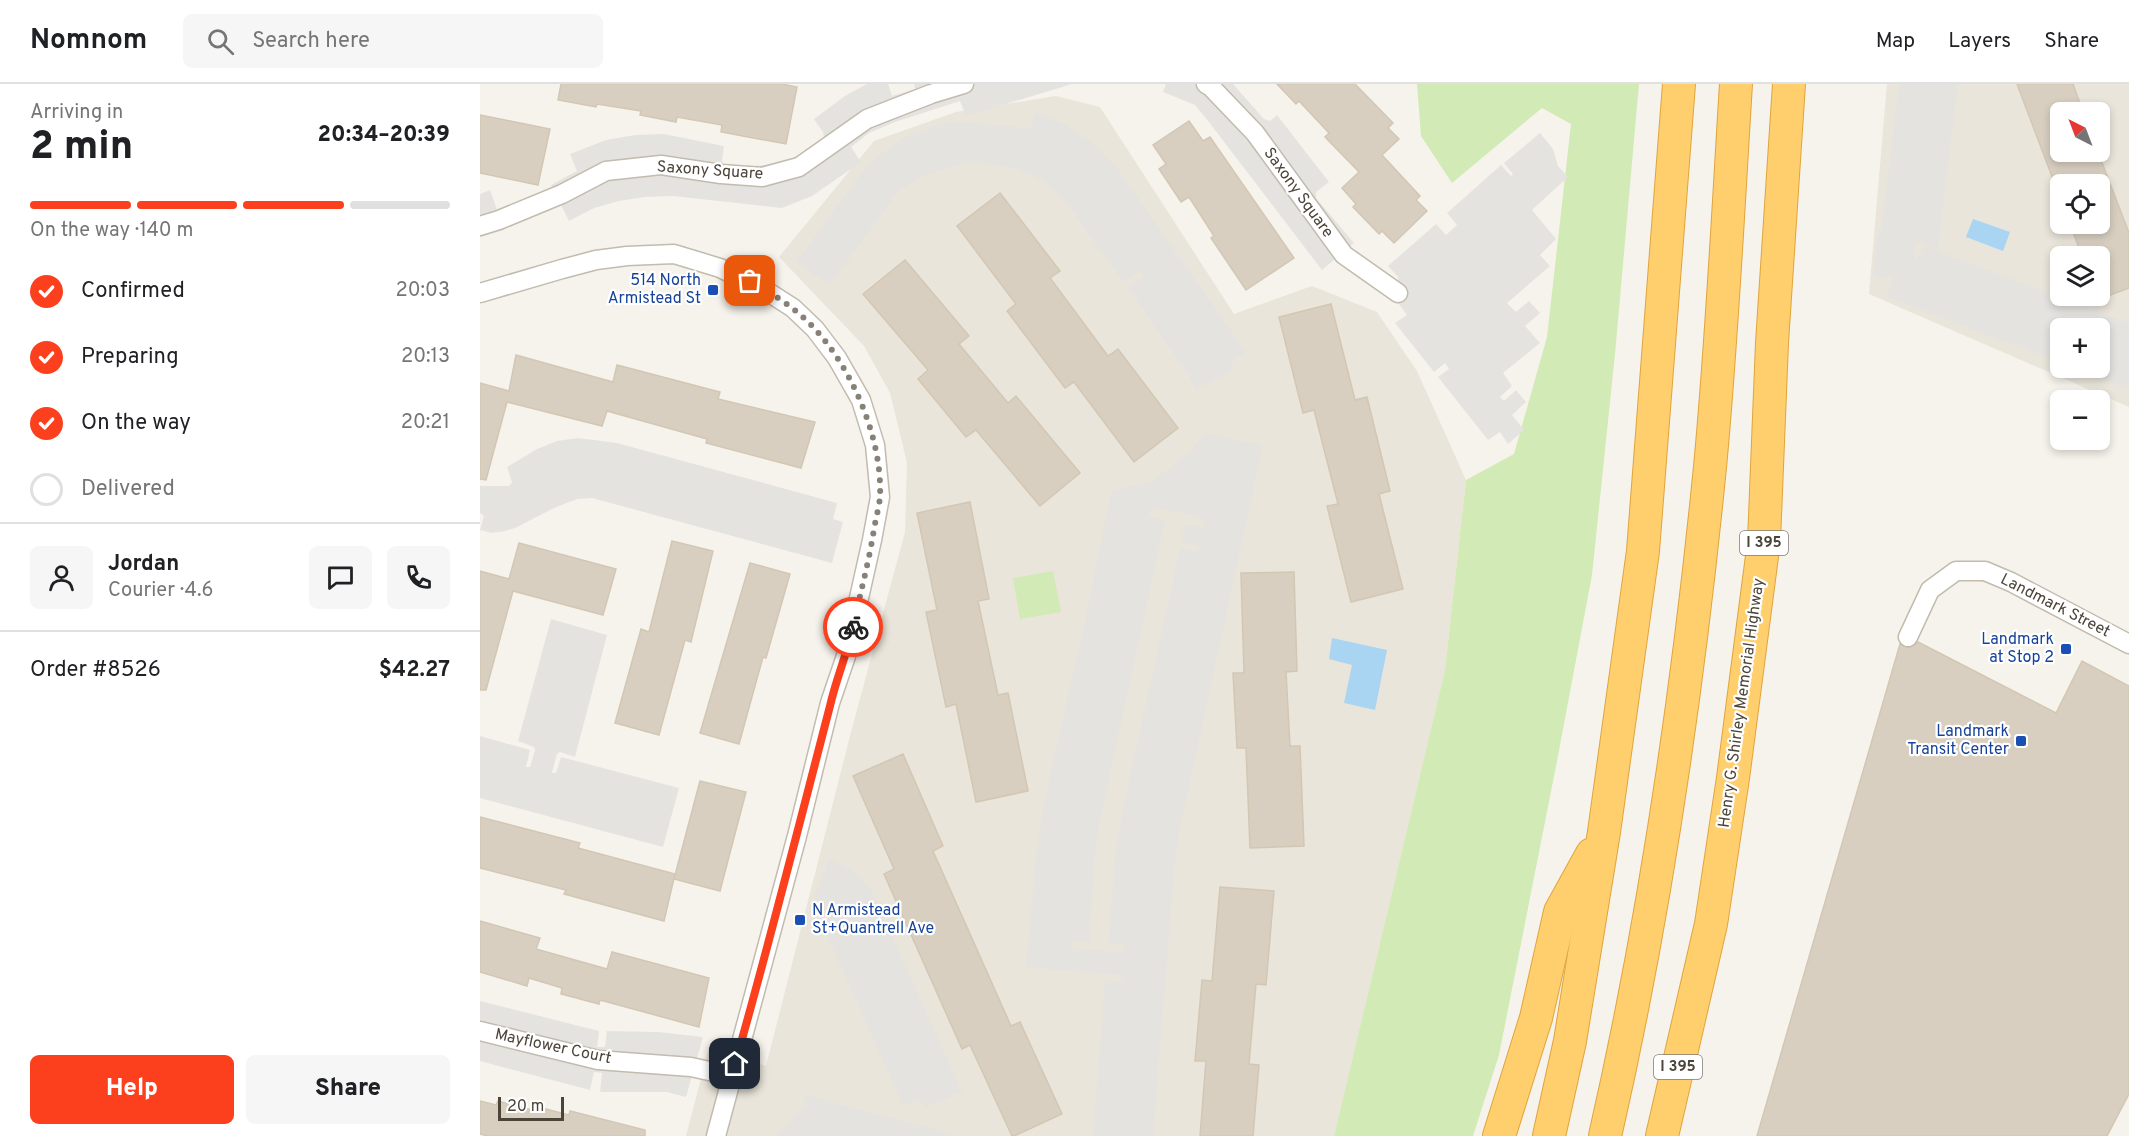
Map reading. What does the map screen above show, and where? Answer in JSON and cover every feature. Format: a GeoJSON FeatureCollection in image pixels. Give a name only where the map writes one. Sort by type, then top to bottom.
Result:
{"type":"FeatureCollection","features":[{"type":"Feature","properties":{"kind":"highway"},"geometry":{"type":"LineString","coordinates":[[1549,1136],[1570,1041],[1604,832],[1643,551],[1679,84]]}},
{"type":"Feature","properties":{"kind":"highway"},"geometry":{"type":"LineString","coordinates":[[1605,1136],[1618,1082],[1656,871],[1688,661],[1710,466],[1726,261],[1736,84]]}},
{"type":"Feature","properties":{"kind":"highway","name":"Henry G. Shirley Memorial Highway"},"geometry":{"type":"LineString","coordinates":[[1662,1136],[1711,924],[1764,541],[1772,343],[1789,84]]}},
{"type":"Feature","properties":{"kind":"highway"},"geometry":{"type":"LineString","coordinates":[[1499,1136],[1536,1018],[1560,912],[1604,832]]}},
{"type":"Feature","properties":{"kind":"highway"},"geometry":{"type":"LineString","coordinates":[[1668,1136],[1694,998]]}},
{"type":"Feature","properties":{"kind":"street","name":"Saxony Square"},"geometry":{"type":"LineString","coordinates":[[480,226],[562,194],[606,171],[661,165],[721,174],[762,177],[799,167],[867,119],[929,89],[964,84]]}},
{"type":"Feature","properties":{"kind":"street","name":"Saxony Square"},"geometry":{"type":"LineString","coordinates":[[1206,84],[1255,133],[1344,255],[1398,293]]}},
{"type":"Feature","properties":{"kind":"street"},"geometry":{"type":"LineString","coordinates":[[480,293],[596,260],[627,256],[674,254],[720,267],[750,281],[793,308],[815,329],[837,358],[861,400],[875,445],[880,496],[846,656],[830,703],[795,845],[716,1136]]}},
{"type":"Feature","properties":{"kind":"street","name":"Landmark Street"},"geometry":{"type":"LineString","coordinates":[[1908,637],[1930,590],[1956,571],[1985,571],[2011,582],[2129,644]]}},
{"type":"Feature","properties":{"kind":"street","name":"Mayflower Court"},"geometry":{"type":"LineString","coordinates":[[480,1031],[598,1060],[691,1067],[732,1076]]}},
{"type":"Feature","properties":{"kind":"shaded area"},"geometry":{"type":"Polygon","coordinates":[[[867,84],[888,84],[892,96],[915,89],[914,84],[1072,84],[966,116],[960,101],[869,133],[851,147],[861,162],[812,196],[782,208],[673,196],[644,197],[594,208],[569,221],[551,185],[577,171],[570,154],[606,140],[635,135],[664,134],[724,146],[722,161],[724,164],[768,165],[789,160],[824,138],[823,132],[814,119],[845,96],[867,84]]]}},
{"type":"Feature","properties":{"kind":"shaded area"},"geometry":{"type":"Polygon","coordinates":[[[1166,84],[1233,84],[1264,119],[1270,121],[1277,115],[1329,182],[1316,192],[1316,198],[1354,243],[1322,270],[1195,105],[1163,92],[1166,84]]]}},
{"type":"Feature","properties":{"kind":"shaded area"},"geometry":{"type":"Polygon","coordinates":[[[1887,84],[2129,84],[2129,407],[2110,399],[2110,390],[2090,390],[2062,378],[2110,378],[2110,318],[2050,318],[2050,373],[1869,294],[1887,84]]]}},
{"type":"Feature","properties":{"kind":"shaded area"},"geometry":{"type":"Polygon","coordinates":[[[1899,84],[1958,84],[1938,250],[1917,242],[1914,255],[1916,260],[1924,246],[2050,293],[2050,306],[2084,306],[2129,323],[2129,389],[2100,378],[2110,378],[2110,318],[2050,318],[2050,359],[1887,297],[1893,278],[1873,276],[1878,231],[1881,231],[1899,84]]]}},
{"type":"Feature","properties":{"kind":"shaded area"},"geometry":{"type":"Polygon","coordinates":[[[1056,96],[1100,107],[1234,314],[1312,286],[1377,312],[1417,371],[1466,480],[1445,670],[1334,1136],[686,1136],[709,1048],[766,1066],[851,732],[905,532],[907,463],[890,393],[864,346],[779,257],[874,141],[956,112],[1056,96]]]}},
{"type":"Feature","properties":{"kind":"shaded area"},"geometry":{"type":"Polygon","coordinates":[[[1036,112],[1081,134],[1100,149],[1117,168],[1246,352],[1231,361],[1234,370],[1196,389],[1128,288],[1143,277],[1140,271],[1123,282],[1065,201],[1044,181],[1014,169],[990,164],[964,163],[921,177],[898,192],[830,285],[796,262],[868,164],[903,138],[930,127],[957,121],[1031,129],[1036,112]]]}},
{"type":"Feature","properties":{"kind":"shaded area"},"geometry":{"type":"Polygon","coordinates":[[[1540,133],[1553,149],[1558,166],[1568,177],[1532,210],[1556,239],[1540,255],[1550,266],[1507,303],[1516,312],[1529,301],[1540,313],[1525,326],[1540,343],[1503,373],[1512,386],[1500,397],[1504,401],[1516,390],[1526,402],[1512,415],[1524,430],[1508,444],[1500,432],[1488,440],[1438,377],[1449,369],[1445,363],[1434,372],[1395,323],[1407,315],[1396,300],[1398,277],[1388,266],[1436,224],[1446,235],[1457,225],[1447,213],[1501,165],[1511,176],[1513,174],[1504,163],[1540,133]]]}},
{"type":"Feature","properties":{"kind":"shaded area"},"geometry":{"type":"Polygon","coordinates":[[[490,190],[504,230],[480,237],[480,194],[490,190]]]}},
{"type":"Feature","properties":{"kind":"shaded area"},"geometry":{"type":"Polygon","coordinates":[[[1204,433],[1263,445],[1179,833],[1153,1136],[1093,1136],[1105,981],[1124,981],[1123,977],[1118,975],[1026,967],[1036,857],[1044,803],[1111,492],[1153,481],[1192,450],[1204,433]],[[1157,508],[1150,511],[1148,516],[1165,521],[1100,821],[1095,855],[1089,942],[1070,942],[1074,949],[1120,952],[1124,950],[1123,944],[1108,943],[1116,848],[1180,548],[1199,551],[1199,546],[1181,542],[1185,525],[1204,528],[1203,522],[1198,517],[1157,508]]]}},
{"type":"Feature","properties":{"kind":"shaded area"},"geometry":{"type":"Polygon","coordinates":[[[578,438],[617,443],[837,503],[833,519],[843,522],[832,563],[592,498],[577,499],[505,531],[492,533],[480,530],[484,516],[480,513],[480,486],[509,486],[512,482],[507,467],[537,449],[557,441],[578,438]]]}},
{"type":"Feature","properties":{"kind":"shaded area"},"geometry":{"type":"Polygon","coordinates":[[[551,619],[607,635],[575,757],[560,752],[557,754],[552,773],[556,773],[561,757],[679,788],[663,847],[480,798],[480,736],[530,750],[526,767],[530,767],[534,747],[518,741],[551,619]]]}},
{"type":"Feature","properties":{"kind":"shaded area"},"geometry":{"type":"Polygon","coordinates":[[[829,858],[861,878],[872,892],[962,1092],[924,1108],[920,1099],[903,1106],[821,922],[833,914],[829,908],[814,899],[829,858]]]}},
{"type":"Feature","properties":{"kind":"shaded area"},"geometry":{"type":"Polygon","coordinates":[[[480,1001],[599,1031],[597,1047],[605,1047],[607,1031],[658,1032],[703,1037],[686,1097],[667,1092],[600,1092],[602,1073],[594,1072],[590,1090],[480,1061],[480,1001]]]}},
{"type":"Feature","properties":{"kind":"shaded area"},"geometry":{"type":"Polygon","coordinates":[[[806,1095],[959,1136],[776,1136],[803,1108],[806,1095]]]}},
{"type":"Feature","properties":{"kind":"green space"},"geometry":{"type":"Polygon","coordinates":[[[1417,84],[1639,84],[1615,354],[1592,575],[1499,1055],[1473,1136],[1334,1136],[1445,670],[1466,480],[1514,454],[1547,337],[1571,124],[1542,108],[1452,183],[1421,136],[1417,84]]]}},
{"type":"Feature","properties":{"kind":"green space"},"geometry":{"type":"Polygon","coordinates":[[[1053,571],[1061,612],[1020,619],[1013,578],[1053,571]]]}},
{"type":"Feature","properties":{"kind":"water"},"geometry":{"type":"Polygon","coordinates":[[[1973,219],[2010,232],[2003,251],[1966,237],[1973,219]]]}},
{"type":"Feature","properties":{"kind":"water"},"geometry":{"type":"Polygon","coordinates":[[[1332,638],[1387,650],[1375,710],[1344,703],[1352,665],[1329,659],[1332,638]]]}},
{"type":"Feature","properties":{"kind":"building"},"geometry":{"type":"Polygon","coordinates":[[[561,84],[782,84],[797,87],[786,144],[721,132],[722,125],[677,117],[676,122],[640,115],[641,111],[597,104],[596,107],[558,100],[561,84]]]}},
{"type":"Feature","properties":{"kind":"building"},"geometry":{"type":"Polygon","coordinates":[[[1277,84],[1355,84],[1393,123],[1388,128],[1399,139],[1382,155],[1420,196],[1416,200],[1427,211],[1394,243],[1382,231],[1379,234],[1353,207],[1356,204],[1342,188],[1359,172],[1325,137],[1329,133],[1299,101],[1296,104],[1277,84]]]}},
{"type":"Feature","properties":{"kind":"building"},"geometry":{"type":"Polygon","coordinates":[[[2017,84],[2073,84],[2079,102],[2050,102],[2050,162],[2102,162],[2106,174],[2051,174],[2017,84]]]}},
{"type":"Feature","properties":{"kind":"building"},"geometry":{"type":"Polygon","coordinates":[[[480,115],[550,129],[538,185],[480,173],[480,115]]]}},
{"type":"Feature","properties":{"kind":"building"},"geometry":{"type":"Polygon","coordinates":[[[1189,121],[1203,141],[1210,137],[1294,258],[1246,290],[1211,238],[1214,236],[1189,197],[1181,202],[1159,169],[1166,164],[1153,145],[1189,121]]]}},
{"type":"Feature","properties":{"kind":"building"},"geometry":{"type":"Polygon","coordinates":[[[2110,183],[2129,233],[2129,288],[2110,295],[2110,246],[2078,246],[2074,234],[2110,234],[2110,183]]]}},
{"type":"Feature","properties":{"kind":"building"},"geometry":{"type":"Polygon","coordinates":[[[1000,193],[1060,271],[1050,278],[1108,356],[1118,349],[1178,428],[1134,462],[1074,382],[1065,388],[1007,311],[1016,304],[957,226],[1000,193]]]}},
{"type":"Feature","properties":{"kind":"building"},"geometry":{"type":"Polygon","coordinates":[[[905,260],[969,336],[959,344],[1008,403],[1016,396],[1080,473],[1040,506],[976,430],[966,437],[918,379],[928,370],[863,294],[905,260]]]}},
{"type":"Feature","properties":{"kind":"building"},"geometry":{"type":"Polygon","coordinates":[[[1331,304],[1355,400],[1367,397],[1390,491],[1379,494],[1403,589],[1351,602],[1327,506],[1338,504],[1314,410],[1303,413],[1279,317],[1331,304]]]}},
{"type":"Feature","properties":{"kind":"building"},"geometry":{"type":"Polygon","coordinates":[[[516,355],[613,382],[617,365],[720,392],[718,399],[815,422],[801,468],[706,443],[707,439],[607,411],[602,426],[507,402],[486,480],[480,479],[480,383],[509,391],[516,355]]]}},
{"type":"Feature","properties":{"kind":"building"},"geometry":{"type":"Polygon","coordinates":[[[970,502],[989,599],[978,601],[998,695],[1008,693],[1028,791],[976,802],[956,704],[946,707],[926,612],[937,610],[917,513],[970,502]]]}},
{"type":"Feature","properties":{"kind":"building"},"geometry":{"type":"Polygon","coordinates":[[[672,541],[713,551],[691,642],[685,640],[659,735],[615,723],[641,629],[649,632],[672,541]]]}},
{"type":"Feature","properties":{"kind":"building"},"geometry":{"type":"Polygon","coordinates":[[[519,543],[616,569],[603,615],[513,591],[486,690],[480,690],[480,571],[509,579],[519,543]]]}},
{"type":"Feature","properties":{"kind":"building"},"geometry":{"type":"Polygon","coordinates":[[[750,563],[790,574],[766,658],[763,657],[739,744],[700,733],[750,563]]]}},
{"type":"Feature","properties":{"kind":"building"},"geometry":{"type":"Polygon","coordinates":[[[1294,572],[1297,671],[1286,672],[1290,746],[1300,746],[1304,846],[1250,848],[1246,748],[1237,748],[1233,673],[1244,673],[1241,573],[1294,572]]]}},
{"type":"Feature","properties":{"kind":"building"},"geometry":{"type":"Polygon","coordinates":[[[1918,642],[2056,713],[2082,661],[2129,686],[2129,1094],[2107,1136],[1757,1136],[1900,644],[1910,648],[1918,642]]]}},
{"type":"Feature","properties":{"kind":"building"},"geometry":{"type":"Polygon","coordinates":[[[903,754],[943,846],[933,851],[1011,1026],[1020,1022],[1062,1114],[1014,1136],[1012,1136],[970,1045],[962,1049],[884,874],[894,869],[853,776],[903,754]]]}},
{"type":"Feature","properties":{"kind":"building"},"geometry":{"type":"Polygon","coordinates":[[[700,781],[746,792],[720,891],[674,879],[700,781]]]}},
{"type":"Feature","properties":{"kind":"building"},"geometry":{"type":"Polygon","coordinates":[[[480,817],[580,843],[578,848],[675,874],[664,921],[564,894],[566,890],[480,868],[480,817]]]}},
{"type":"Feature","properties":{"kind":"building"},"geometry":{"type":"Polygon","coordinates":[[[1220,887],[1274,891],[1266,985],[1256,984],[1249,1064],[1259,1065],[1253,1136],[1200,1136],[1206,1061],[1195,1061],[1202,980],[1212,981],[1220,887]]]}},
{"type":"Feature","properties":{"kind":"building"},"geometry":{"type":"Polygon","coordinates":[[[480,921],[540,938],[536,949],[607,969],[612,952],[709,978],[699,1027],[600,1000],[599,1004],[561,994],[562,988],[529,978],[527,986],[480,972],[480,921]]]}},
{"type":"Feature","properties":{"kind":"building"},"geometry":{"type":"Polygon","coordinates":[[[480,1101],[496,1105],[498,1101],[532,1110],[534,1106],[569,1115],[570,1111],[645,1130],[645,1136],[488,1136],[480,1134],[480,1101]]]}},
{"type":"Feature","properties":{"kind":"way so far"},"geometry":{"type":"LineString","coordinates":[[750,281],[793,308],[815,329],[837,358],[861,400],[875,445],[880,496],[853,627]]}},
{"type":"Feature","properties":{"kind":"place","name":"514 North Armistead St"},"geometry":{"type":"Point","coordinates":[713,290]}},
{"type":"Feature","properties":{"kind":"place","name":"Landmark at Stop 2"},"geometry":{"type":"Point","coordinates":[2066,649]}},
{"type":"Feature","properties":{"kind":"place","name":"Landmark Transit Center"},"geometry":{"type":"Point","coordinates":[2021,741]}},
{"type":"Feature","properties":{"kind":"place","name":"N Armistead St+Quantrell Ave"},"geometry":{"type":"Point","coordinates":[800,920]}},
{"type":"Feature","properties":{"kind":"route"},"geometry":{"type":"LineString","coordinates":[[735,1064],[797,836],[830,703],[853,627]]}}]}
